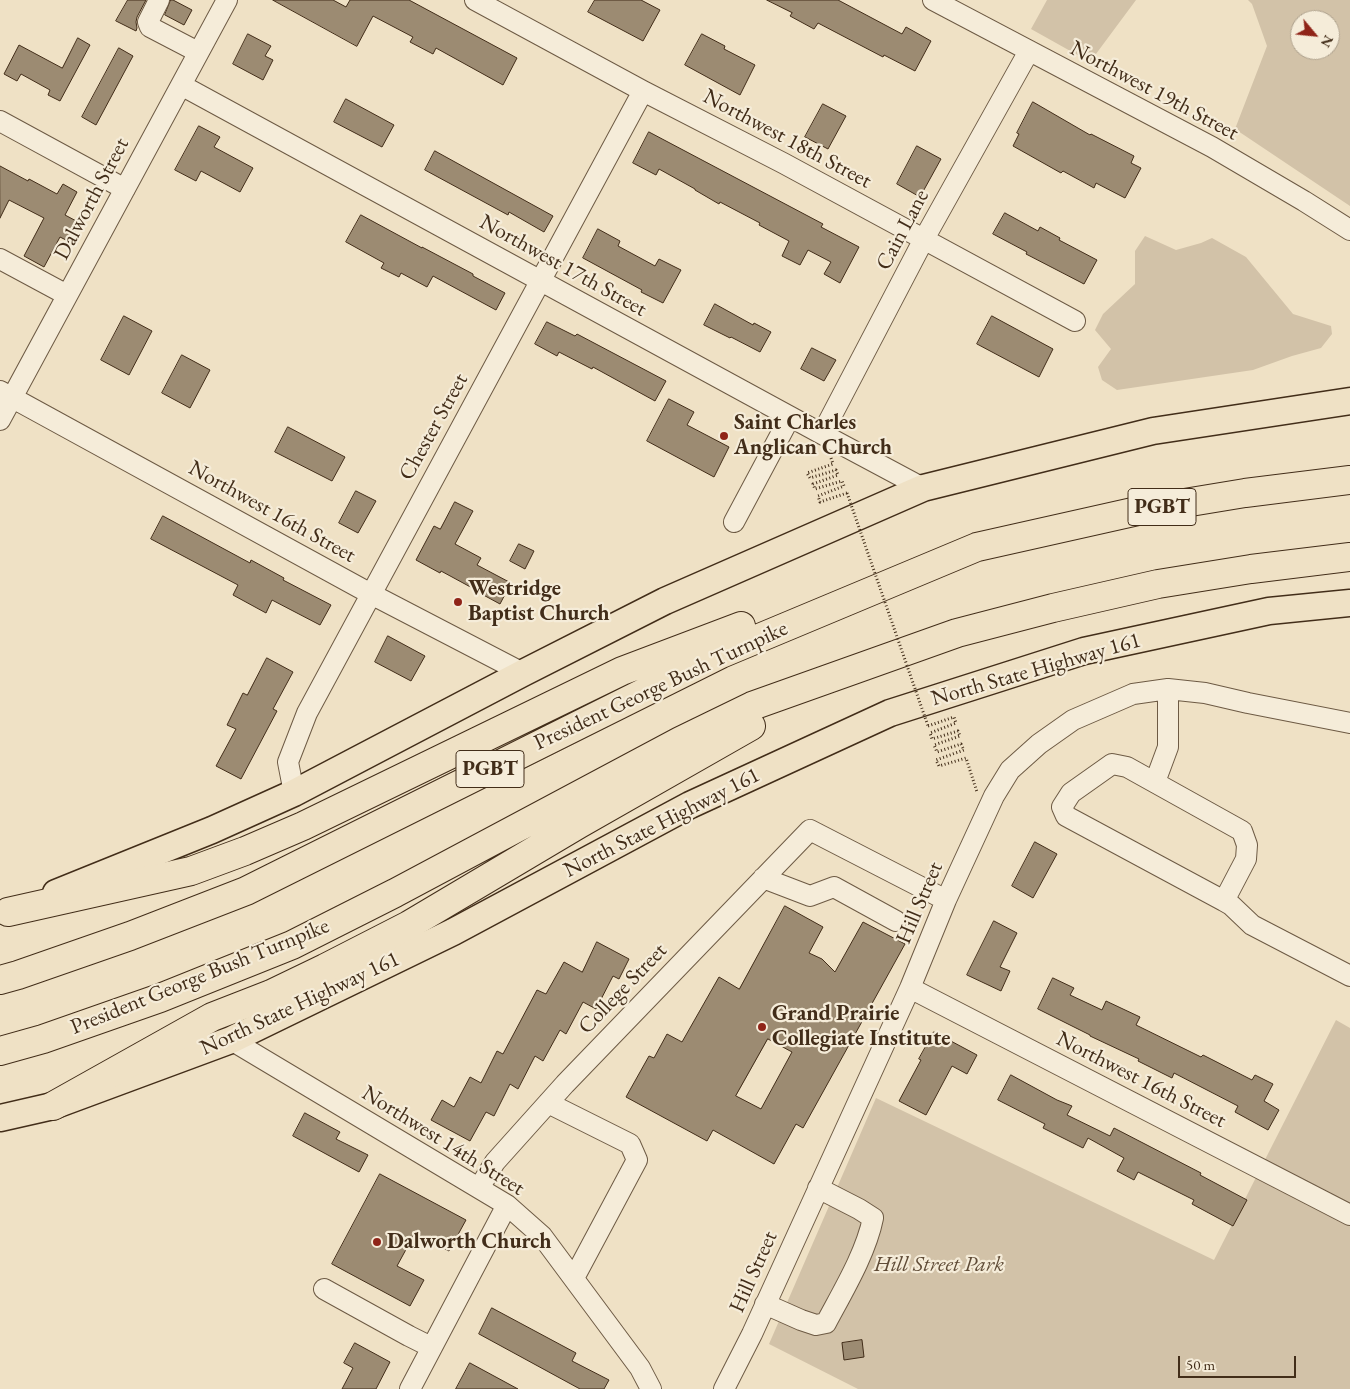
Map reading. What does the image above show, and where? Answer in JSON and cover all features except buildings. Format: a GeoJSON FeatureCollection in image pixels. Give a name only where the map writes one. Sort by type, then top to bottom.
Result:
{"type":"FeatureCollection","features":[{"type":"Feature","properties":{"kind":"highway","name":"President George Bush Turnpike"},"geometry":{"type":"LineString","coordinates":[[0,980],[130,936],[246,891],[721,654],[977,547],[1142,510],[1245,493],[1350,480]]}},
{"type":"Feature","properties":{"kind":"highway"},"geometry":{"type":"LineString","coordinates":[[4,914],[191,871],[245,851],[303,826],[622,671],[906,562],[977,547]]}},
{"type":"Feature","properties":{"kind":"highway","name":"President George Bush Turnpike"},"geometry":{"type":"LineString","coordinates":[[0,1051],[43,1039],[160,998],[292,945],[395,893],[680,741],[752,706],[957,633],[1053,608],[1158,584],[1251,569],[1350,558]]}},
{"type":"Feature","properties":{"kind":"highway"},"geometry":{"type":"LineString","coordinates":[[53,1106],[212,1017],[272,994],[409,925],[689,760],[848,672]]}},
{"type":"Feature","properties":{"kind":"main road"},"geometry":{"type":"LineString","coordinates":[[4,914],[212,830],[294,793],[665,601],[923,488],[1153,431],[1350,401]]}},
{"type":"Feature","properties":{"kind":"main road","name":"North State Highway 161"},"geometry":{"type":"LineString","coordinates":[[0,1118],[53,1106],[231,1040],[453,932],[690,805],[890,713],[1084,651],[1269,611],[1350,603]]}},
{"type":"Feature","properties":{"kind":"street"},"geometry":{"type":"LineString","coordinates":[[159,0],[148,22],[150,27],[198,52]]}},
{"type":"Feature","properties":{"kind":"street","name":"Dalworth Street"},"geometry":{"type":"LineString","coordinates":[[0,420],[6,394],[68,295],[226,0]]}},
{"type":"Feature","properties":{"kind":"street","name":"Northwest 18th Street"},"geometry":{"type":"LineString","coordinates":[[475,0],[1075,321]]}},
{"type":"Feature","properties":{"kind":"street","name":"Northwest 19th Street"},"geometry":{"type":"LineString","coordinates":[[933,0],[1212,147],[1350,230]]}},
{"type":"Feature","properties":{"kind":"street","name":"Cain Lane"},"geometry":{"type":"LineString","coordinates":[[822,434],[924,239],[1029,51]]}},
{"type":"Feature","properties":{"kind":"street","name":"Northwest 17th Street"},"geometry":{"type":"LineString","coordinates":[[181,84],[923,488]]}},
{"type":"Feature","properties":{"kind":"street","name":"Chester Street"},"geometry":{"type":"LineString","coordinates":[[294,793],[288,762],[307,713],[643,91]]}},
{"type":"Feature","properties":{"kind":"street"},"geometry":{"type":"LineString","coordinates":[[0,121],[125,189]]}},
{"type":"Feature","properties":{"kind":"street"},"geometry":{"type":"LineString","coordinates":[[0,258],[68,295]]}},
{"type":"Feature","properties":{"kind":"street","name":"Northwest 16th Street"},"geometry":{"type":"LineString","coordinates":[[6,394],[371,594],[523,673]]}},
{"type":"Feature","properties":{"kind":"street"},"geometry":{"type":"LineString","coordinates":[[734,522],[790,417]]}},
{"type":"Feature","properties":{"kind":"street"},"geometry":{"type":"LineString","coordinates":[[1154,782],[1168,746],[1168,689]]}},
{"type":"Feature","properties":{"kind":"street","name":"Hill Street"},"geometry":{"type":"LineString","coordinates":[[724,1389],[910,988],[946,900],[994,796],[1010,770],[1039,744],[1073,720],[1133,694],[1168,689],[1205,693],[1248,704],[1350,723]]}},
{"type":"Feature","properties":{"kind":"street"},"geometry":{"type":"LineString","coordinates":[[1224,901],[1246,859],[1247,846],[1242,831],[1127,767],[1112,764],[1071,793],[1062,807],[1066,816],[1231,905],[1252,925],[1350,976]]}},
{"type":"Feature","properties":{"kind":"street","name":"College Street"},"geometry":{"type":"LineString","coordinates":[[479,1188],[494,1162],[548,1103],[810,830],[946,900]]}},
{"type":"Feature","properties":{"kind":"street"},"geometry":{"type":"LineString","coordinates":[[763,878],[810,896],[834,887],[896,921]]}},
{"type":"Feature","properties":{"kind":"street","name":"Northwest 16th Street"},"geometry":{"type":"LineString","coordinates":[[910,988],[1350,1215]]}},
{"type":"Feature","properties":{"kind":"street","name":"Northwest 14th Street"},"geometry":{"type":"LineString","coordinates":[[231,1040],[507,1205],[542,1236],[640,1368],[651,1389]]}},
{"type":"Feature","properties":{"kind":"street"},"geometry":{"type":"LineString","coordinates":[[548,1103],[630,1144],[637,1160],[574,1278]]}},
{"type":"Feature","properties":{"kind":"street"},"geometry":{"type":"LineString","coordinates":[[765,1304],[816,1325],[826,1323],[847,1284],[870,1233],[873,1218],[818,1188]]}},
{"type":"Feature","properties":{"kind":"street"},"geometry":{"type":"LineString","coordinates":[[410,1389],[507,1205]]}},
{"type":"Feature","properties":{"kind":"street"},"geometry":{"type":"LineString","coordinates":[[324,1289],[431,1347]]}},
{"type":"Feature","properties":{"kind":"path"},"geometry":{"type":"LineString","coordinates":[[822,434],[834,464],[807,472],[810,478],[836,470],[838,475],[813,484],[815,489],[842,481],[844,486],[818,496],[820,502],[847,493],[928,726],[954,717],[956,723],[930,732],[932,739],[958,731],[960,736],[934,745],[936,752],[961,744],[964,750],[936,760],[939,766],[966,758]]}},
{"type":"Feature","properties":{"kind":"green space"},"geometry":{"type":"Polygon","coordinates":[[[1047,0],[1136,0],[1090,62],[1031,29],[1047,0]]]}},
{"type":"Feature","properties":{"kind":"green space"},"geometry":{"type":"Polygon","coordinates":[[[1248,0],[1350,0],[1350,206],[1235,129],[1267,46],[1252,4],[1248,0]]]}},
{"type":"Feature","properties":{"kind":"green space"},"geometry":{"type":"Polygon","coordinates":[[[1145,236],[1176,250],[1212,238],[1246,257],[1293,314],[1331,326],[1332,334],[1321,348],[1253,370],[1117,390],[1102,380],[1098,367],[1111,349],[1095,330],[1103,314],[1135,284],[1135,251],[1145,236]]]}},
{"type":"Feature","properties":{"kind":"green space","name":"Hill Street Park"},"geometry":{"type":"Polygon","coordinates":[[[1336,1020],[1350,1028],[1350,1389],[858,1389],[769,1344],[876,1098],[1214,1260],[1336,1020]]]}},
{"type":"Feature","properties":{"kind":"place","name":"Saint Charles Anglican Church"},"geometry":{"type":"Point","coordinates":[724,436]}},
{"type":"Feature","properties":{"kind":"place","name":"Westridge Baptist Church"},"geometry":{"type":"Point","coordinates":[458,602]}},
{"type":"Feature","properties":{"kind":"place","name":"Grand Prairie Collegiate Institute"},"geometry":{"type":"Point","coordinates":[762,1027]}},
{"type":"Feature","properties":{"kind":"place","name":"Dalworth Church"},"geometry":{"type":"Point","coordinates":[377,1242]}}]}
